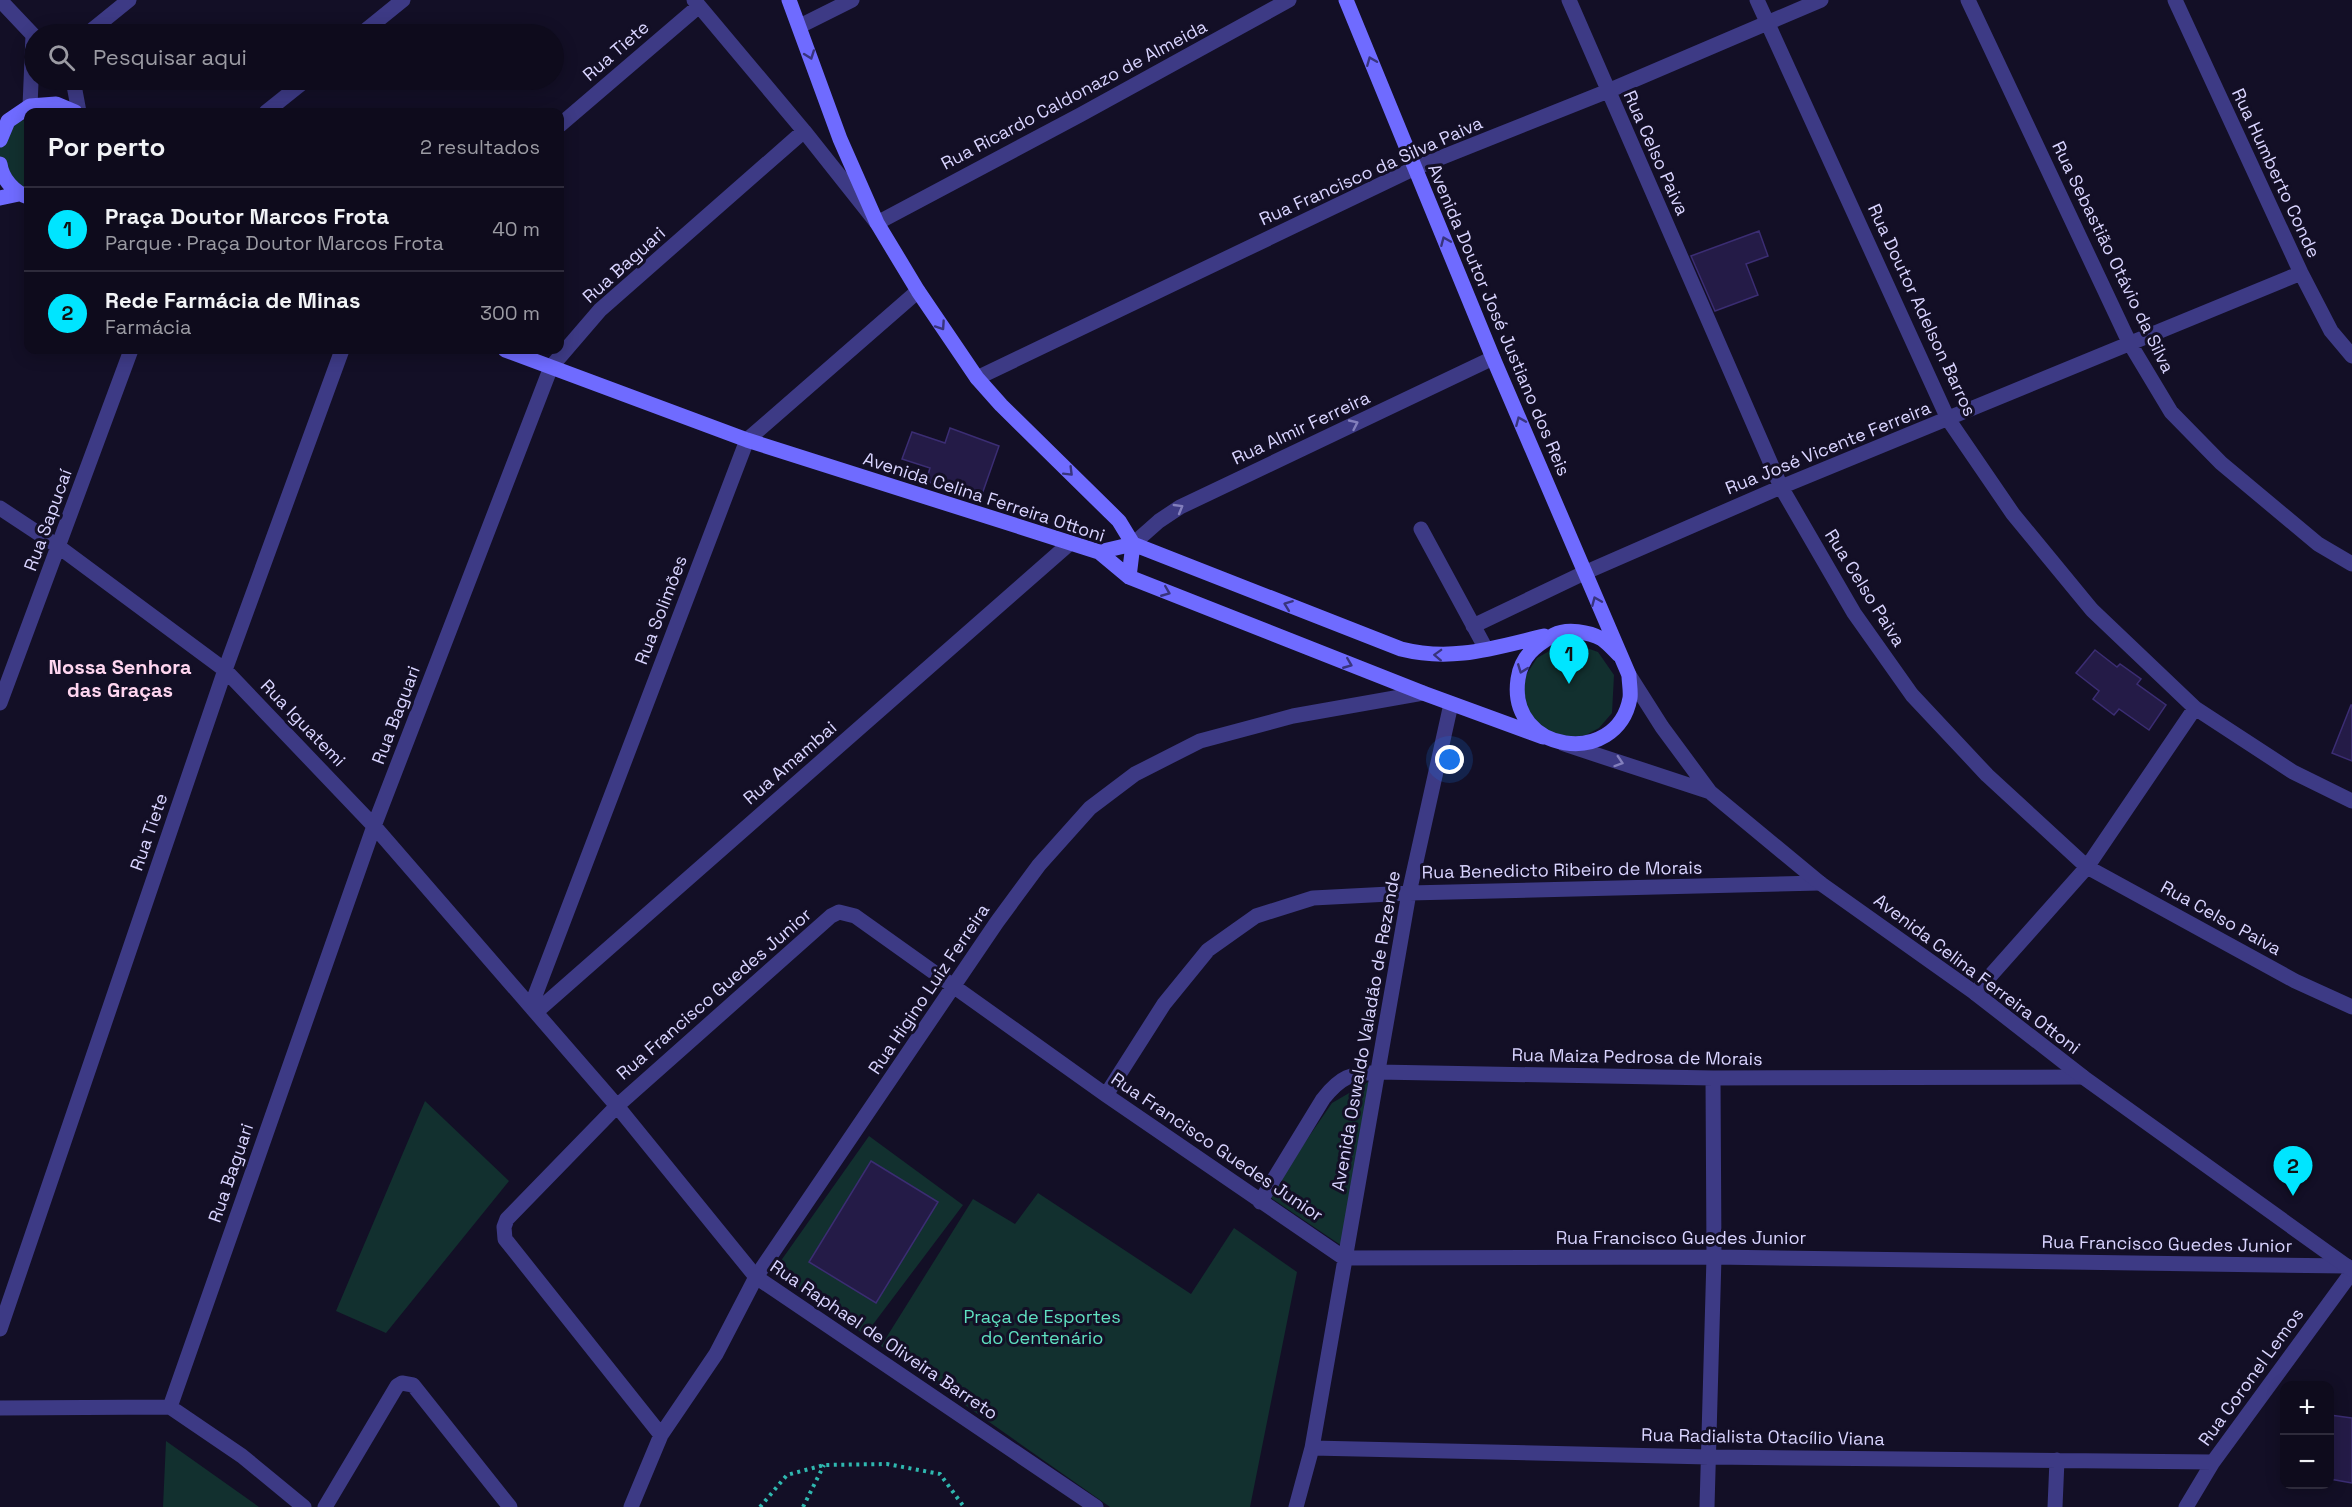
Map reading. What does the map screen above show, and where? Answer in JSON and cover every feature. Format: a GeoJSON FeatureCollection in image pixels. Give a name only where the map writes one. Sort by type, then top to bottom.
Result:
{"type":"FeatureCollection","features":[{"type":"Feature","properties":{"kind":"main road"},"geometry":{"type":"LineString","coordinates":[[789,0],[840,139],[877,223],[918,291],[977,378],[1001,405],[1119,521],[1133,544],[1129,577]]}},
{"type":"Feature","properties":{"kind":"main road","name":"Avenida Doutor José Justiano dos Reis"},"geometry":{"type":"LineString","coordinates":[[1346,0],[1493,358],[1619,654]]}},
{"type":"Feature","properties":{"kind":"main road"},"geometry":{"type":"LineString","coordinates":[[27,108],[56,104],[66,108]]}},
{"type":"Feature","properties":{"kind":"main road"},"geometry":{"type":"LineString","coordinates":[[0,140],[4,123],[24,110]]}},
{"type":"Feature","properties":{"kind":"main road"},"geometry":{"type":"LineString","coordinates":[[0,164],[1,173],[24,196]]}},
{"type":"Feature","properties":{"kind":"main road"},"geometry":{"type":"LineString","coordinates":[[0,198],[24,196]]}},
{"type":"Feature","properties":{"kind":"main road","name":"Avenida Celina Ferreira Ottoni"},"geometry":{"type":"LineString","coordinates":[[516,354],[747,440],[1099,552],[1129,577],[1450,704],[1543,736]]}},
{"type":"Feature","properties":{"kind":"main road"},"geometry":{"type":"LineString","coordinates":[[1099,552],[1133,544],[1401,649],[1425,655],[1449,656],[1557,633],[1580,632],[1602,639],[1619,654],[1629,675],[1630,697],[1622,718],[1606,735],[1586,744],[1563,744],[1543,736],[1525,718],[1516,693],[1520,668],[1534,646],[1557,633]]}},
{"type":"Feature","properties":{"kind":"street"},"geometry":{"type":"LineString","coordinates":[[0,0],[24,25]]}},
{"type":"Feature","properties":{"kind":"street"},"geometry":{"type":"LineString","coordinates":[[99,24],[129,0]]}},
{"type":"Feature","properties":{"kind":"street"},"geometry":{"type":"LineString","coordinates":[[373,24],[403,0]]}},
{"type":"Feature","properties":{"kind":"street"},"geometry":{"type":"LineString","coordinates":[[800,27],[852,0]]}},
{"type":"Feature","properties":{"kind":"street","name":"Rua Ricardo Caldonazo de Almeida"},"geometry":{"type":"LineString","coordinates":[[877,223],[1289,0]]}},
{"type":"Feature","properties":{"kind":"street","name":"Rua Celso Paiva"},"geometry":{"type":"LineString","coordinates":[[1569,0],[1781,487],[1854,614],[1912,695],[1987,775],[2087,867],[2295,981],[2352,1007]]}},
{"type":"Feature","properties":{"kind":"street","name":"Rua Doutor Adelson Barros"},"geometry":{"type":"LineString","coordinates":[[1757,0],[1948,419],[2013,514],[2092,610],[2195,708],[2293,772],[2352,801]]}},
{"type":"Feature","properties":{"kind":"street","name":"Rua Francisco da Silva Paiva"},"geometry":{"type":"LineString","coordinates":[[977,378],[1415,168],[1608,91],[1821,0]]}},
{"type":"Feature","properties":{"kind":"street","name":"Rua Sebastião Otávio da Silva"},"geometry":{"type":"LineString","coordinates":[[1968,0],[2129,342],[2171,412],[2221,463],[2318,544],[2352,564]]}},
{"type":"Feature","properties":{"kind":"street","name":"Rua Humberto Conde"},"geometry":{"type":"LineString","coordinates":[[2175,0],[2301,273],[2331,331],[2352,356]]}},
{"type":"Feature","properties":{"kind":"street"},"geometry":{"type":"LineString","coordinates":[[696,3],[804,131],[877,223]]}},
{"type":"Feature","properties":{"kind":"street","name":"Rua Tiete"},"geometry":{"type":"LineString","coordinates":[[564,121],[696,3]]}},
{"type":"Feature","properties":{"kind":"street"},"geometry":{"type":"LineString","coordinates":[[30,106],[31,90]]}},
{"type":"Feature","properties":{"kind":"street"},"geometry":{"type":"LineString","coordinates":[[75,90],[78,108]]}},
{"type":"Feature","properties":{"kind":"street"},"geometry":{"type":"LineString","coordinates":[[271,108],[294,90]]}},
{"type":"Feature","properties":{"kind":"street","name":"Rua Baguari"},"geometry":{"type":"LineString","coordinates":[[564,351],[600,310],[804,131]]}},
{"type":"Feature","properties":{"kind":"street","name":"Rua José Vicente Ferreira"},"geometry":{"type":"LineString","coordinates":[[1473,626],[1584,573],[1781,487],[2301,273]]}},
{"type":"Feature","properties":{"kind":"street","name":"Rua Solimões"},"geometry":{"type":"LineString","coordinates":[[533,1009],[747,440],[918,291]]}},
{"type":"Feature","properties":{"kind":"street","name":"Rua Sapucaí"},"geometry":{"type":"LineString","coordinates":[[0,703],[130,354]]}},
{"type":"Feature","properties":{"kind":"street","name":"Rua Tiete"},"geometry":{"type":"LineString","coordinates":[[0,1329],[225,670],[341,354]]}},
{"type":"Feature","properties":{"kind":"street","name":"Rua Baguari"},"geometry":{"type":"LineString","coordinates":[[170,1407],[374,826],[551,366],[562,354]]}},
{"type":"Feature","properties":{"kind":"street","name":"Rua Almir Ferreira"},"geometry":{"type":"LineString","coordinates":[[1133,544],[1159,521],[1180,507],[1493,358]]}},
{"type":"Feature","properties":{"kind":"street","name":"Rua Iguatemi"},"geometry":{"type":"LineString","coordinates":[[0,508],[58,547],[225,670],[374,826],[533,1009]]}},
{"type":"Feature","properties":{"kind":"street"},"geometry":{"type":"LineString","coordinates":[[1421,529],[1486,649]]}},
{"type":"Feature","properties":{"kind":"street","name":"Rua Amambai"},"geometry":{"type":"LineString","coordinates":[[533,1009],[1069,543]]}},
{"type":"Feature","properties":{"kind":"street"},"geometry":{"type":"LineString","coordinates":[[1629,675],[1662,727],[1710,792]]}},
{"type":"Feature","properties":{"kind":"street","name":"Rua Higino Luiz Ferreira"},"geometry":{"type":"LineString","coordinates":[[632,1507],[661,1435],[716,1354],[756,1277],[997,922],[1039,865],[1090,808],[1135,774],[1200,741],[1293,716],[1423,693]]}},
{"type":"Feature","properties":{"kind":"street","name":"Avenida Oswaldo Valadão de Rezende"},"geometry":{"type":"LineString","coordinates":[[1296,1507],[1311,1448],[1409,893],[1450,704]]}},
{"type":"Feature","properties":{"kind":"street"},"geometry":{"type":"LineString","coordinates":[[1976,993],[2087,867],[2195,708]]}},
{"type":"Feature","properties":{"kind":"street","name":"Avenida Celina Ferreira Ottoni"},"geometry":{"type":"LineString","coordinates":[[1563,744],[1710,792],[1820,883],[1976,993],[2083,1077],[2350,1269]]}},
{"type":"Feature","properties":{"kind":"street","name":"Rua Benedicto Ribeiro de Morais"},"geometry":{"type":"LineString","coordinates":[[1106,1095],[1164,1004],[1208,950],[1256,916],[1313,898],[1409,893],[1820,883]]}},
{"type":"Feature","properties":{"kind":"street","name":"Rua Francisco Guedes Junior"},"geometry":{"type":"LineString","coordinates":[[661,1435],[505,1239],[504,1227],[507,1219],[617,1106],[831,916],[839,912],[855,916],[1106,1095],[1344,1258],[1714,1257],[2350,1269]]}},
{"type":"Feature","properties":{"kind":"street","name":"Rua Raphael de Oliveira Barreto"},"geometry":{"type":"LineString","coordinates":[[533,1009],[617,1106],[756,1277],[1096,1507]]}},
{"type":"Feature","properties":{"kind":"street","name":"Rua Maiza Pedrosa de Morais"},"geometry":{"type":"LineString","coordinates":[[1260,1202],[1323,1098],[1335,1083],[1352,1074],[1378,1072],[1713,1078],[2083,1077]]}},
{"type":"Feature","properties":{"kind":"street"},"geometry":{"type":"LineString","coordinates":[[1707,1507],[1714,1257],[1713,1078]]}},
{"type":"Feature","properties":{"kind":"street","name":"Rua Coronel Lemos"},"geometry":{"type":"LineString","coordinates":[[2186,1507],[2213,1462],[2350,1269]]}},
{"type":"Feature","properties":{"kind":"street"},"geometry":{"type":"LineString","coordinates":[[325,1507],[397,1386],[402,1383],[413,1385],[510,1507]]}},
{"type":"Feature","properties":{"kind":"street"},"geometry":{"type":"LineString","coordinates":[[0,1408],[170,1407],[242,1456],[304,1507]]}},
{"type":"Feature","properties":{"kind":"street","name":"Rua Radialista Otacílio Viana"},"geometry":{"type":"LineString","coordinates":[[1311,1448],[1709,1457],[2213,1462]]}},
{"type":"Feature","properties":{"kind":"street"},"geometry":{"type":"LineString","coordinates":[[2055,1507],[2057,1460]]}},
{"type":"Feature","properties":{"kind":"path"},"geometry":{"type":"LineString","coordinates":[[760,1507],[787,1475],[824,1465],[887,1464],[940,1474],[964,1507]]}},
{"type":"Feature","properties":{"kind":"path"},"geometry":{"type":"LineString","coordinates":[[804,1507],[824,1465]]}},
{"type":"Feature","properties":{"kind":"green space"},"geometry":{"type":"Polygon","coordinates":[[[24,120],[24,194],[0,184],[0,132],[24,120]]]}},
{"type":"Feature","properties":{"kind":"green space"},"geometry":{"type":"Polygon","coordinates":[[[1558,646],[1584,647],[1598,652],[1614,675],[1612,713],[1599,728],[1586,735],[1572,737],[1550,735],[1527,712],[1523,694],[1526,675],[1537,658],[1558,646]]]}},
{"type":"Feature","properties":{"kind":"green space"},"geometry":{"type":"Polygon","coordinates":[[[1375,1078],[1342,1246],[1268,1196],[1332,1103],[1375,1078]]]}},
{"type":"Feature","properties":{"kind":"green space"},"geometry":{"type":"Polygon","coordinates":[[[425,1101],[509,1181],[386,1333],[336,1311],[425,1101]]]}},
{"type":"Feature","properties":{"kind":"green space"},"geometry":{"type":"Polygon","coordinates":[[[869,1136],[963,1205],[865,1335],[773,1272],[869,1136]]]}},
{"type":"Feature","properties":{"kind":"green space","name":"Praça de Esportes do Centenário"},"geometry":{"type":"Polygon","coordinates":[[[1038,1193],[1191,1294],[1234,1228],[1297,1272],[1250,1507],[1110,1507],[881,1346],[973,1199],[1015,1224],[1038,1193]]]}},
{"type":"Feature","properties":{"kind":"green space"},"geometry":{"type":"Polygon","coordinates":[[[166,1441],[259,1507],[163,1507],[166,1441]]]}},
{"type":"Feature","properties":{"kind":"building"},"geometry":{"type":"Polygon","coordinates":[[[1759,231],[1768,256],[1746,264],[1758,295],[1715,311],[1691,256],[1759,231]]]}},
{"type":"Feature","properties":{"kind":"building"},"geometry":{"type":"Polygon","coordinates":[[[950,428],[999,446],[980,500],[926,481],[930,468],[902,459],[912,432],[945,443],[950,428]]]}},
{"type":"Feature","properties":{"kind":"building"},"geometry":{"type":"Polygon","coordinates":[[[2095,650],[2117,667],[2120,664],[2141,679],[2137,684],[2166,705],[2149,730],[2119,709],[2114,715],[2093,699],[2099,691],[2076,673],[2095,650]]]}},
{"type":"Feature","properties":{"kind":"building"},"geometry":{"type":"Polygon","coordinates":[[[2352,705],[2352,761],[2332,753],[2352,705]]]}},
{"type":"Feature","properties":{"kind":"building"},"geometry":{"type":"Polygon","coordinates":[[[871,1161],[938,1202],[876,1303],[809,1262],[871,1161]]]}},
{"type":"Feature","properties":{"kind":"building"},"geometry":{"type":"Polygon","coordinates":[[[2334,1416],[2352,1418],[2352,1483],[2334,1480],[2334,1416]]]}},
{"type":"Feature","properties":{"kind":"place","name":"Praça Doutor Marcos Frota"},"geometry":{"type":"Point","coordinates":[1569,684]}},
{"type":"Feature","properties":{"kind":"place","name":"Rede Farmácia de Minas"},"geometry":{"type":"Point","coordinates":[2293,1196]}},
{"type":"Feature","properties":{"kind":"district","name":"Nossa Senhora das Graças"},"geometry":{"type":"Point","coordinates":[120,678]}}]}
